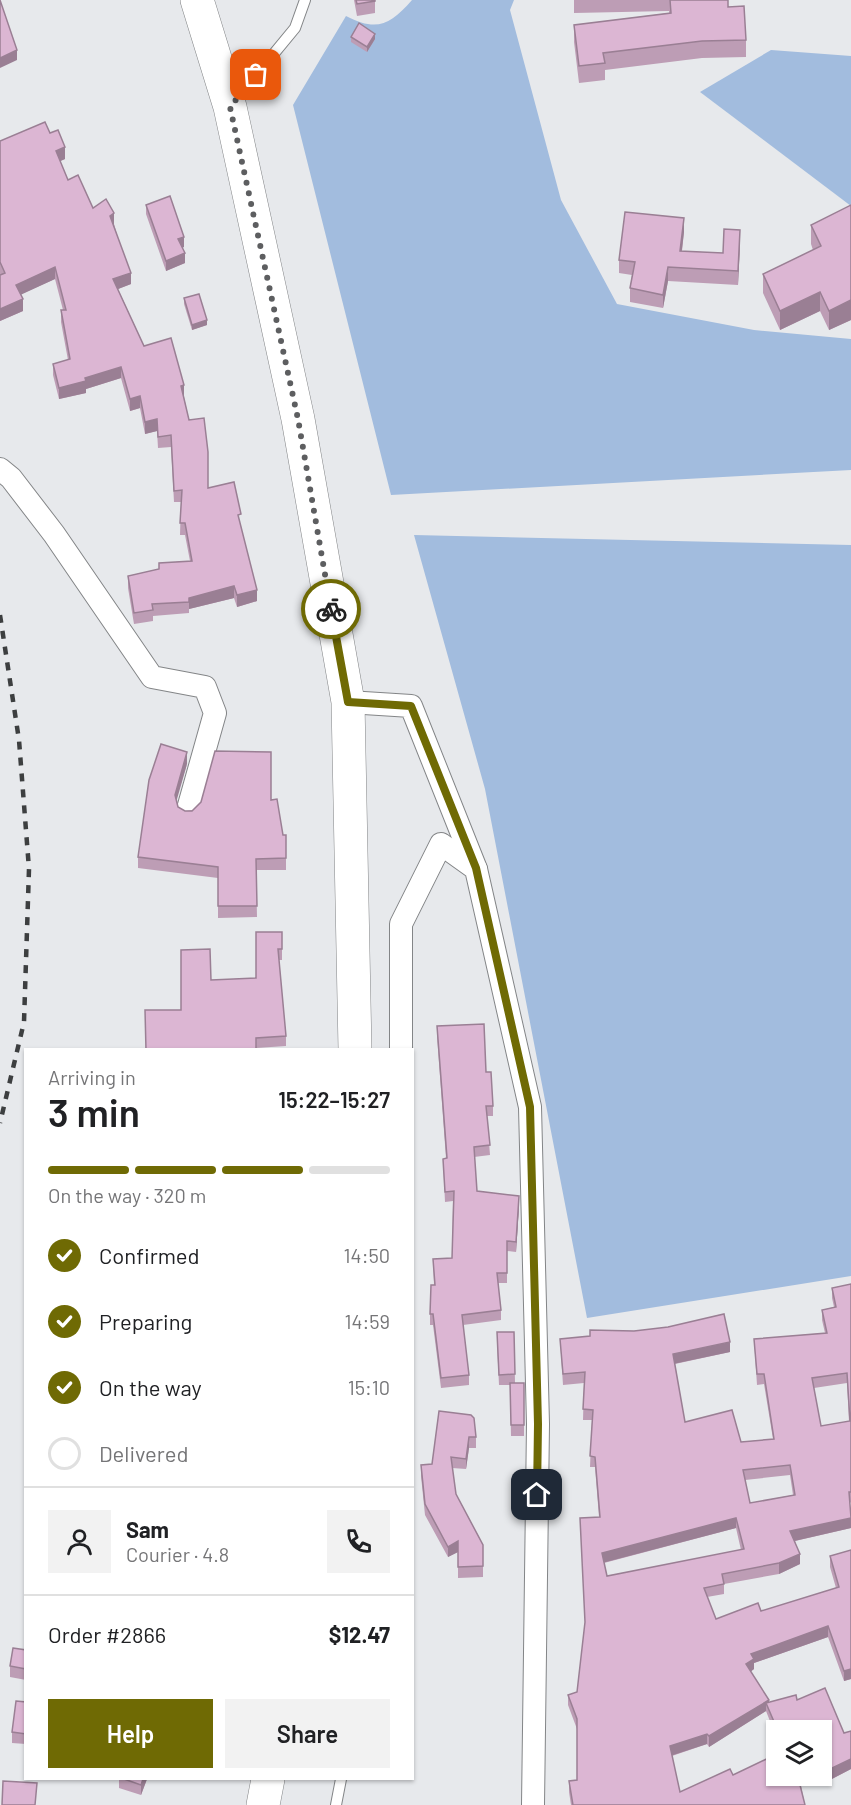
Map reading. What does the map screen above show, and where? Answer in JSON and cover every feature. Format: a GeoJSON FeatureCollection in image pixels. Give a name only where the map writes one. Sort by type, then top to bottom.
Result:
{"type":"FeatureCollection","features":[{"type":"Feature","properties":{"kind":"highway"},"geometry":{"type":"LineString","coordinates":[[197,0],[230,107],[298,419],[348,702],[355,1048]]}},
{"type":"Feature","properties":{"kind":"highway"},"geometry":{"type":"LineString","coordinates":[[263,1805],[268,1780]]}},
{"type":"Feature","properties":{"kind":"street"},"geometry":{"type":"LineString","coordinates":[[0,469],[11,478],[54,534],[152,677],[205,687],[215,713],[188,809]]}},
{"type":"Feature","properties":{"kind":"street"},"geometry":{"type":"LineString","coordinates":[[348,702],[411,706],[476,868],[530,1107],[538,1424],[533,1805]]}},
{"type":"Feature","properties":{"kind":"street"},"geometry":{"type":"LineString","coordinates":[[401,1048],[401,924],[441,844],[476,868]]}},
{"type":"Feature","properties":{"kind":"lane"},"geometry":{"type":"LineString","coordinates":[[230,107],[295,28],[305,0]]}},
{"type":"Feature","properties":{"kind":"lane"},"geometry":{"type":"LineString","coordinates":[[336,1805],[340,1780]]}},
{"type":"Feature","properties":{"kind":"shaded area"},"geometry":{"type":"Polygon","coordinates":[[[412,0],[514,0],[510,10],[561,200],[617,304],[754,330],[851,339],[851,470],[391,495],[293,105],[346,16],[375,25],[390,20],[412,0]]]}},
{"type":"Feature","properties":{"kind":"shaded area"},"geometry":{"type":"Polygon","coordinates":[[[771,50],[851,56],[851,206],[700,92],[771,50]]]}},
{"type":"Feature","properties":{"kind":"shaded area"},"geometry":{"type":"Polygon","coordinates":[[[414,535],[851,545],[851,1276],[587,1318],[485,789],[414,535]]]}},
{"type":"Feature","properties":{"kind":"building"},"geometry":{"type":"Polygon","coordinates":[[[0,0],[17,50],[0,58],[0,0]]]}},
{"type":"Feature","properties":{"kind":"building"},"geometry":{"type":"Polygon","coordinates":[[[356,0],[375,0],[375,1],[357,4],[356,0]]]}},
{"type":"Feature","properties":{"kind":"building"},"geometry":{"type":"Polygon","coordinates":[[[670,0],[728,0],[728,7],[744,6],[746,40],[702,41],[603,53],[605,63],[579,66],[574,25],[671,13],[670,0]]]}},
{"type":"Feature","properties":{"kind":"building"},"geometry":{"type":"Polygon","coordinates":[[[359,23],[375,34],[367,47],[351,37],[359,23]]]}},
{"type":"Feature","properties":{"kind":"building"},"geometry":{"type":"Polygon","coordinates":[[[45,122],[50,133],[58,130],[65,147],[56,151],[68,180],[78,175],[93,208],[106,199],[114,213],[110,216],[131,273],[113,279],[144,346],[171,338],[184,385],[181,386],[189,420],[204,418],[208,452],[208,488],[234,482],[241,514],[238,515],[257,590],[237,595],[234,586],[189,598],[189,602],[152,604],[153,610],[134,613],[128,576],[159,569],[159,563],[192,561],[185,523],[180,523],[182,490],[174,491],[171,435],[158,437],[157,419],[145,422],[140,396],[130,399],[121,367],[85,378],[86,381],[59,388],[53,364],[70,359],[61,310],[66,310],[55,267],[16,285],[23,299],[0,309],[0,275],[5,273],[0,262],[0,141],[45,122]]]}},
{"type":"Feature","properties":{"kind":"building"},"geometry":{"type":"Polygon","coordinates":[[[170,196],[184,237],[178,239],[185,253],[166,261],[146,205],[170,196]]]}},
{"type":"Feature","properties":{"kind":"building"},"geometry":{"type":"Polygon","coordinates":[[[851,205],[851,300],[829,311],[820,292],[780,311],[763,274],[821,246],[811,225],[851,205]]]}},
{"type":"Feature","properties":{"kind":"building"},"geometry":{"type":"Polygon","coordinates":[[[625,212],[684,218],[680,251],[723,253],[724,229],[740,230],[738,271],[668,267],[663,295],[630,288],[635,262],[619,260],[625,212]]]}},
{"type":"Feature","properties":{"kind":"building"},"geometry":{"type":"Polygon","coordinates":[[[199,294],[207,320],[192,325],[184,298],[199,294]]]}},
{"type":"Feature","properties":{"kind":"building"},"geometry":{"type":"Polygon","coordinates":[[[161,744],[187,752],[175,795],[178,807],[185,811],[192,811],[201,802],[215,751],[271,752],[271,800],[277,799],[283,835],[286,835],[286,858],[256,859],[257,906],[218,906],[218,867],[138,857],[149,780],[161,744]]]}},
{"type":"Feature","properties":{"kind":"building"},"geometry":{"type":"Polygon","coordinates":[[[256,932],[282,932],[282,949],[278,949],[286,1036],[256,1038],[256,1048],[146,1048],[145,1010],[181,1010],[181,950],[210,949],[211,980],[256,978],[256,932]]]}},
{"type":"Feature","properties":{"kind":"building"},"geometry":{"type":"Polygon","coordinates":[[[484,1024],[486,1072],[491,1072],[493,1106],[486,1106],[490,1145],[474,1147],[477,1191],[519,1196],[516,1242],[507,1241],[507,1273],[497,1273],[501,1310],[462,1315],[469,1375],[441,1378],[433,1314],[430,1314],[431,1285],[435,1285],[433,1259],[452,1258],[454,1191],[445,1192],[443,1159],[447,1158],[437,1026],[484,1024]]]}},
{"type":"Feature","properties":{"kind":"building"},"geometry":{"type":"Polygon","coordinates":[[[851,1284],[851,1492],[849,1492],[851,1518],[790,1531],[800,1554],[779,1563],[722,1574],[724,1584],[704,1588],[716,1619],[758,1603],[761,1611],[839,1587],[830,1556],[851,1550],[851,1669],[844,1671],[828,1626],[751,1654],[754,1659],[746,1664],[769,1700],[709,1736],[707,1734],[670,1746],[680,1792],[730,1769],[733,1775],[766,1759],[766,1786],[800,1786],[805,1805],[573,1805],[569,1781],[577,1780],[577,1719],[568,1695],[577,1692],[585,1622],[580,1518],[600,1517],[595,1457],[590,1456],[593,1410],[583,1409],[585,1372],[563,1374],[560,1339],[590,1336],[590,1330],[634,1331],[668,1327],[724,1314],[730,1342],[673,1354],[685,1422],[732,1410],[741,1442],[774,1439],[764,1374],[757,1374],[754,1339],[827,1333],[822,1310],[836,1307],[832,1288],[851,1284]],[[847,1373],[812,1378],[821,1426],[850,1421],[847,1373]],[[790,1465],[743,1470],[750,1503],[795,1495],[790,1465]],[[736,1518],[602,1553],[607,1576],[744,1549],[736,1518]]]}},
{"type":"Feature","properties":{"kind":"building"},"geometry":{"type":"Polygon","coordinates":[[[497,1332],[514,1332],[515,1374],[499,1375],[497,1332]]]}},
{"type":"Feature","properties":{"kind":"building"},"geometry":{"type":"Polygon","coordinates":[[[510,1383],[524,1383],[524,1425],[511,1425],[510,1383]]]}},
{"type":"Feature","properties":{"kind":"building"},"geometry":{"type":"Polygon","coordinates":[[[439,1411],[471,1415],[474,1418],[476,1437],[469,1437],[466,1459],[451,1457],[456,1494],[483,1545],[483,1566],[458,1567],[458,1541],[448,1547],[425,1504],[421,1465],[432,1464],[439,1411]]]}},
{"type":"Feature","properties":{"kind":"building"},"geometry":{"type":"Polygon","coordinates":[[[13,1648],[24,1650],[24,1669],[10,1666],[13,1648]]]}},
{"type":"Feature","properties":{"kind":"building"},"geometry":{"type":"Polygon","coordinates":[[[825,1688],[844,1733],[851,1731],[851,1759],[832,1768],[832,1720],[773,1720],[766,1703],[796,1695],[797,1700],[825,1688]]]}},
{"type":"Feature","properties":{"kind":"building"},"geometry":{"type":"Polygon","coordinates":[[[16,1701],[24,1702],[24,1734],[12,1732],[16,1701]]]}},
{"type":"Feature","properties":{"kind":"building"},"geometry":{"type":"Polygon","coordinates":[[[127,1780],[143,1780],[141,1785],[127,1780]]]}},
{"type":"Feature","properties":{"kind":"building"},"geometry":{"type":"Polygon","coordinates":[[[3,1781],[37,1783],[35,1805],[2,1805],[3,1781]]]}},
{"type":"Feature","properties":{"kind":"railway"},"geometry":{"type":"LineString","coordinates":[[0,615],[19,740],[29,869],[24,1022],[0,1123]]}},
{"type":"Feature","properties":{"kind":"way so far"},"geometry":{"type":"LineString","coordinates":[[256,75],[230,107],[298,419],[331,609]]}},
{"type":"Feature","properties":{"kind":"route"},"geometry":{"type":"LineString","coordinates":[[331,609],[348,702],[411,706],[476,868],[530,1107],[538,1424],[537,1495]]}}]}
